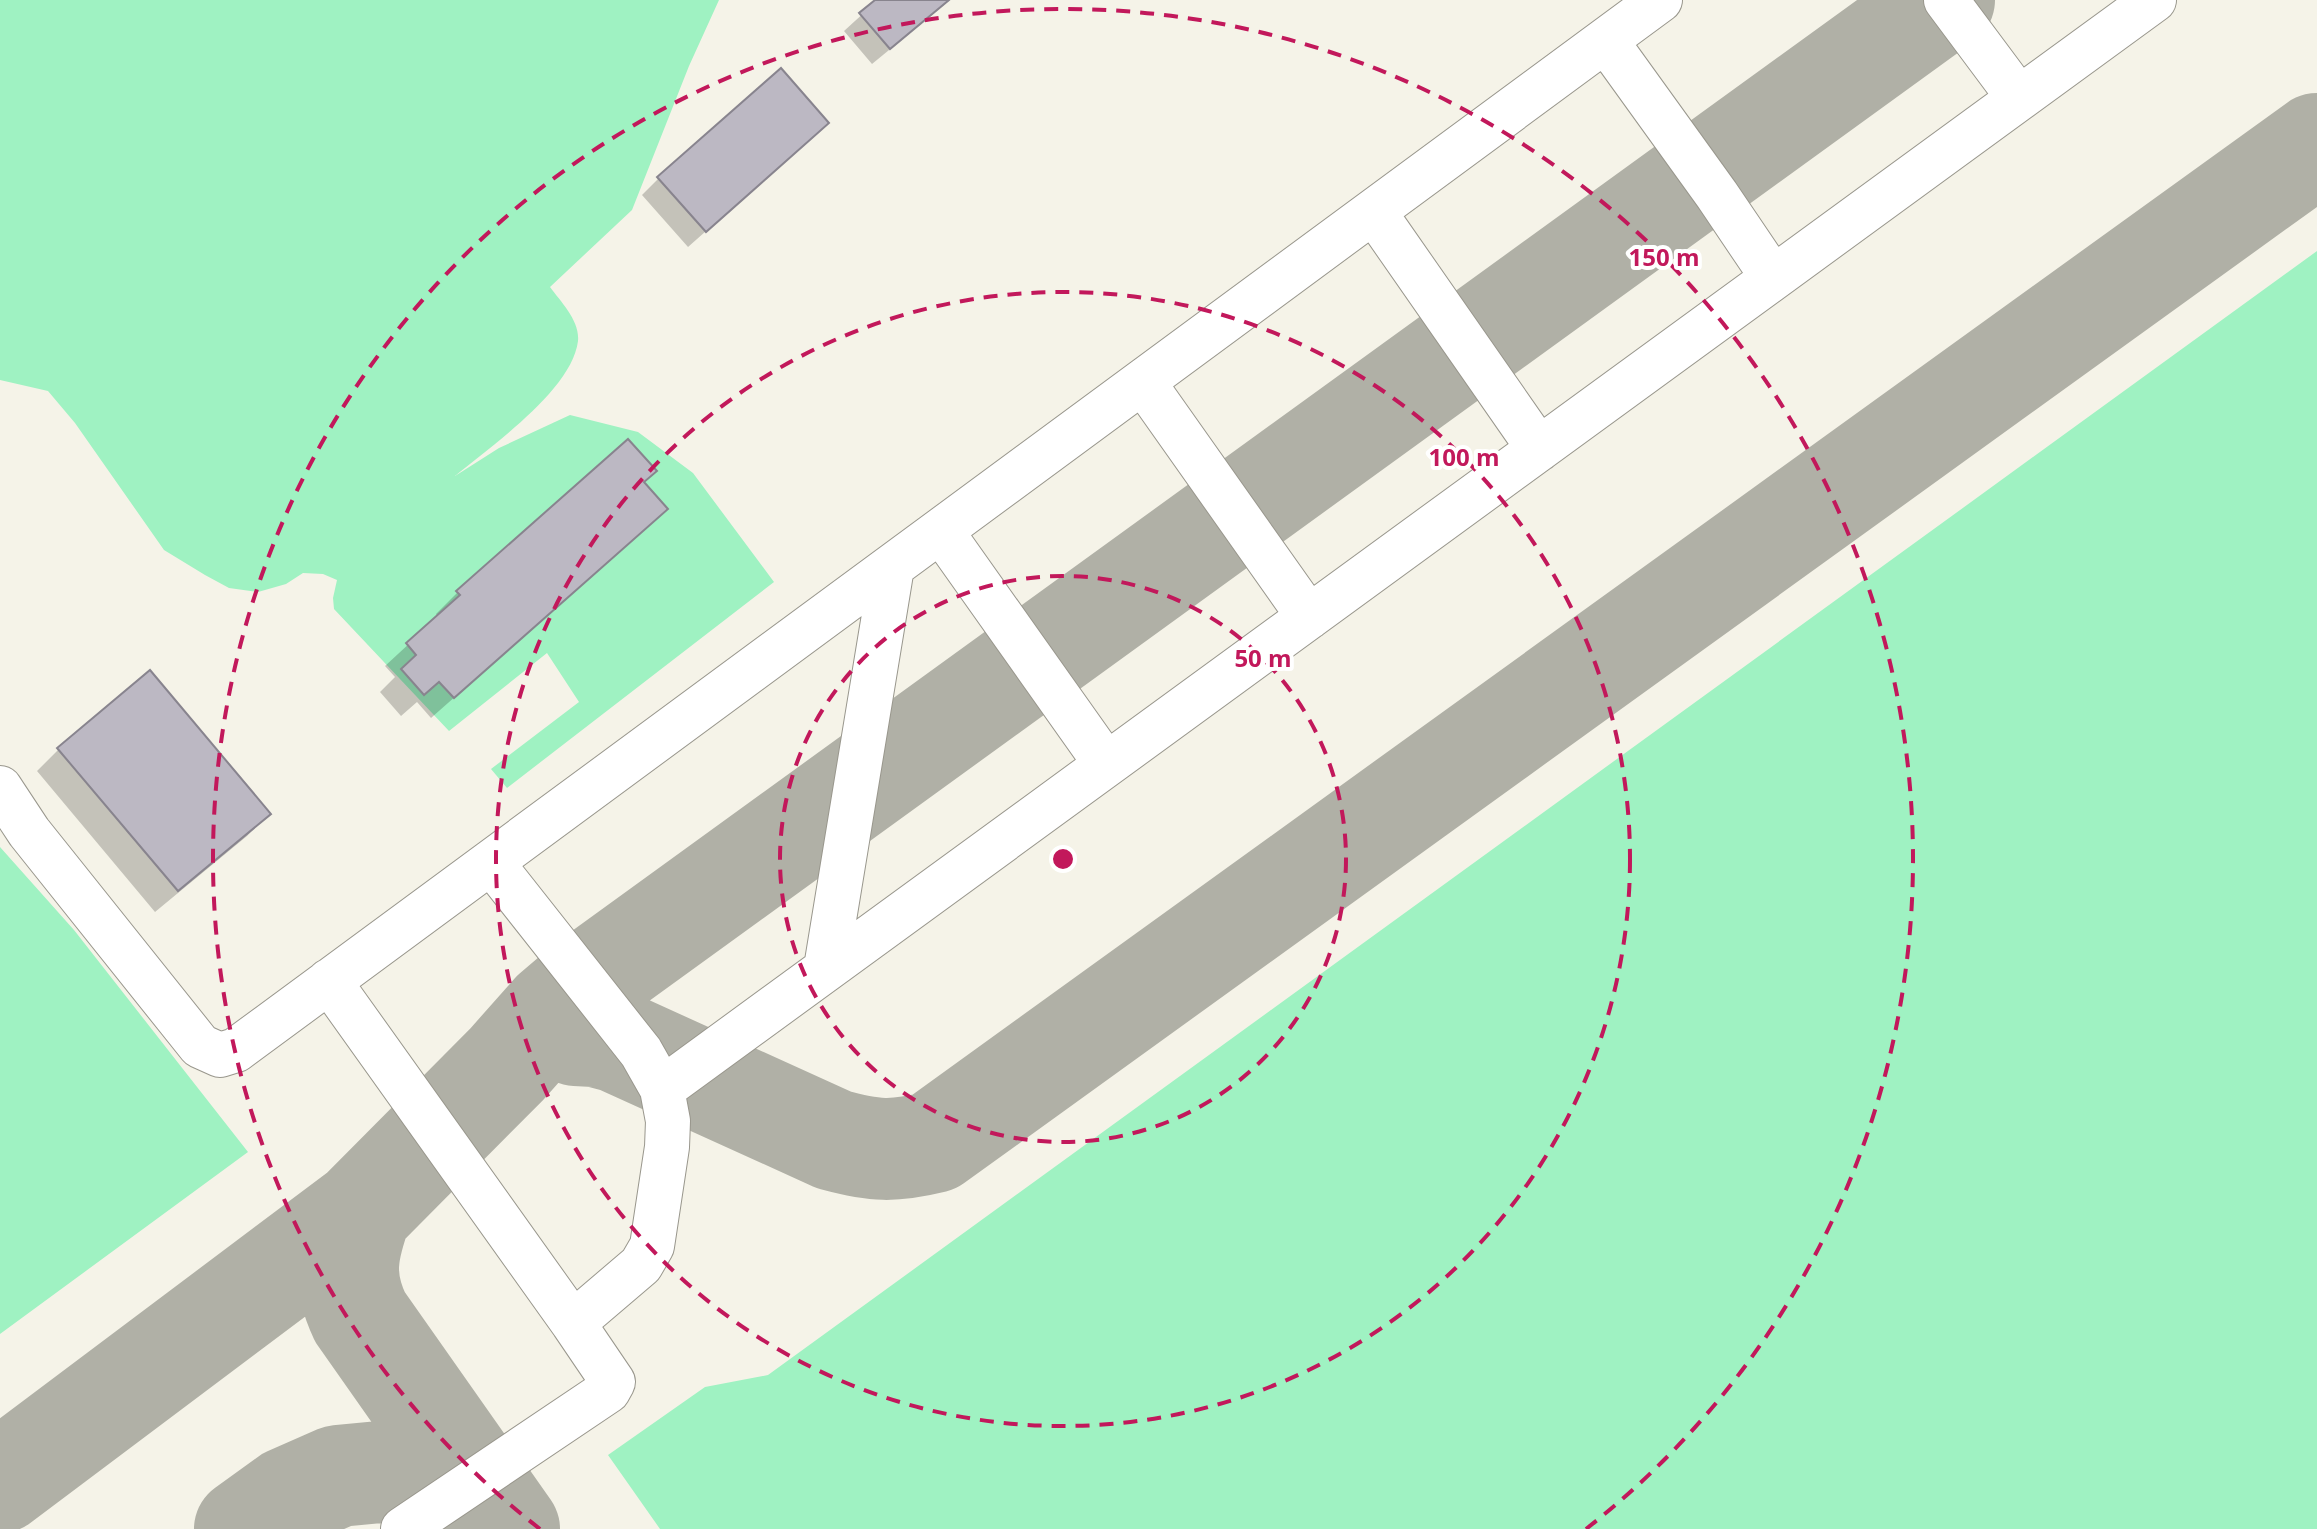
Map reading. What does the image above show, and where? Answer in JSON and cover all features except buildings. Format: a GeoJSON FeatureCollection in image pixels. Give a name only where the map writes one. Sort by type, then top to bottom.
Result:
{"type":"FeatureCollection","features":[{"type":"Feature","properties":{"kind":"lane"},"geometry":{"type":"LineString","coordinates":[[0,788],[29,832],[200,1046],[220,1055],[236,1050],[1660,0]]}},
{"type":"Feature","properties":{"kind":"lane"},"geometry":{"type":"LineString","coordinates":[[1946,0],[2019,98]]}},
{"type":"Feature","properties":{"kind":"lane"},"geometry":{"type":"LineString","coordinates":[[662,1089],[2154,0]]}},
{"type":"Feature","properties":{"kind":"lane"},"geometry":{"type":"LineString","coordinates":[[1606,41],[1773,278]]}},
{"type":"Feature","properties":{"kind":"lane"},"geometry":{"type":"LineString","coordinates":[[1374,212],[1539,449]]}},
{"type":"Feature","properties":{"kind":"lane"},"geometry":{"type":"LineString","coordinates":[[1143,382],[1309,617]]}},
{"type":"Feature","properties":{"kind":"lane"},"geometry":{"type":"LineString","coordinates":[[941,531],[1106,764]]}},
{"type":"Feature","properties":{"kind":"lane"},"geometry":{"type":"LineString","coordinates":[[826,968],[892,567]]}},
{"type":"Feature","properties":{"kind":"lane"},"geometry":{"type":"LineString","coordinates":[[491,862],[641,1052],[662,1089],[668,1121],[652,1246],[641,1265],[573,1323]]}},
{"type":"Feature","properties":{"kind":"lane"},"geometry":{"type":"LineString","coordinates":[[329,981],[613,1382],[608,1391],[403,1529]]}},
{"type":"Feature","properties":{"kind":"green space"},"geometry":{"type":"Polygon","coordinates":[[[0,0],[719,0],[689,66],[632,210],[550,287],[576,326],[578,341],[572,360],[561,379],[528,416],[455,476],[499,448],[570,415],[638,432],[693,473],[774,582],[507,788],[491,769],[579,702],[547,653],[449,731],[334,609],[337,580],[323,574],[303,573],[286,584],[258,592],[229,588],[164,550],[75,423],[48,391],[0,380],[0,0]]]}},
{"type":"Feature","properties":{"kind":"green space"},"geometry":{"type":"Polygon","coordinates":[[[2317,251],[2317,1529],[660,1529],[608,1455],[705,1387],[768,1375],[2317,251]]]}},
{"type":"Feature","properties":{"kind":"green space"},"geometry":{"type":"Polygon","coordinates":[[[0,847],[74,930],[248,1152],[0,1334],[0,847]]]}},
{"type":"Feature","properties":{"kind":"taxiway"},"geometry":{"type":"LineString","coordinates":[[0,1482],[361,1211],[507,1064],[553,1012],[587,983],[1944,0]]}},
{"type":"Feature","properties":{"kind":"taxiway"},"geometry":{"type":"LineString","coordinates":[[576,1035],[618,1042],[834,1140],[884,1149],[934,1142],[2317,144]]}},
{"type":"Feature","properties":{"kind":"taxiway"},"geometry":{"type":"LineString","coordinates":[[361,1211],[348,1264],[350,1289],[360,1317],[509,1529]]}},
{"type":"Feature","properties":{"kind":"taxiway"},"geometry":{"type":"LineString","coordinates":[[245,1529],[288,1498],[338,1476],[380,1472],[430,1479],[506,1525]]}}]}
